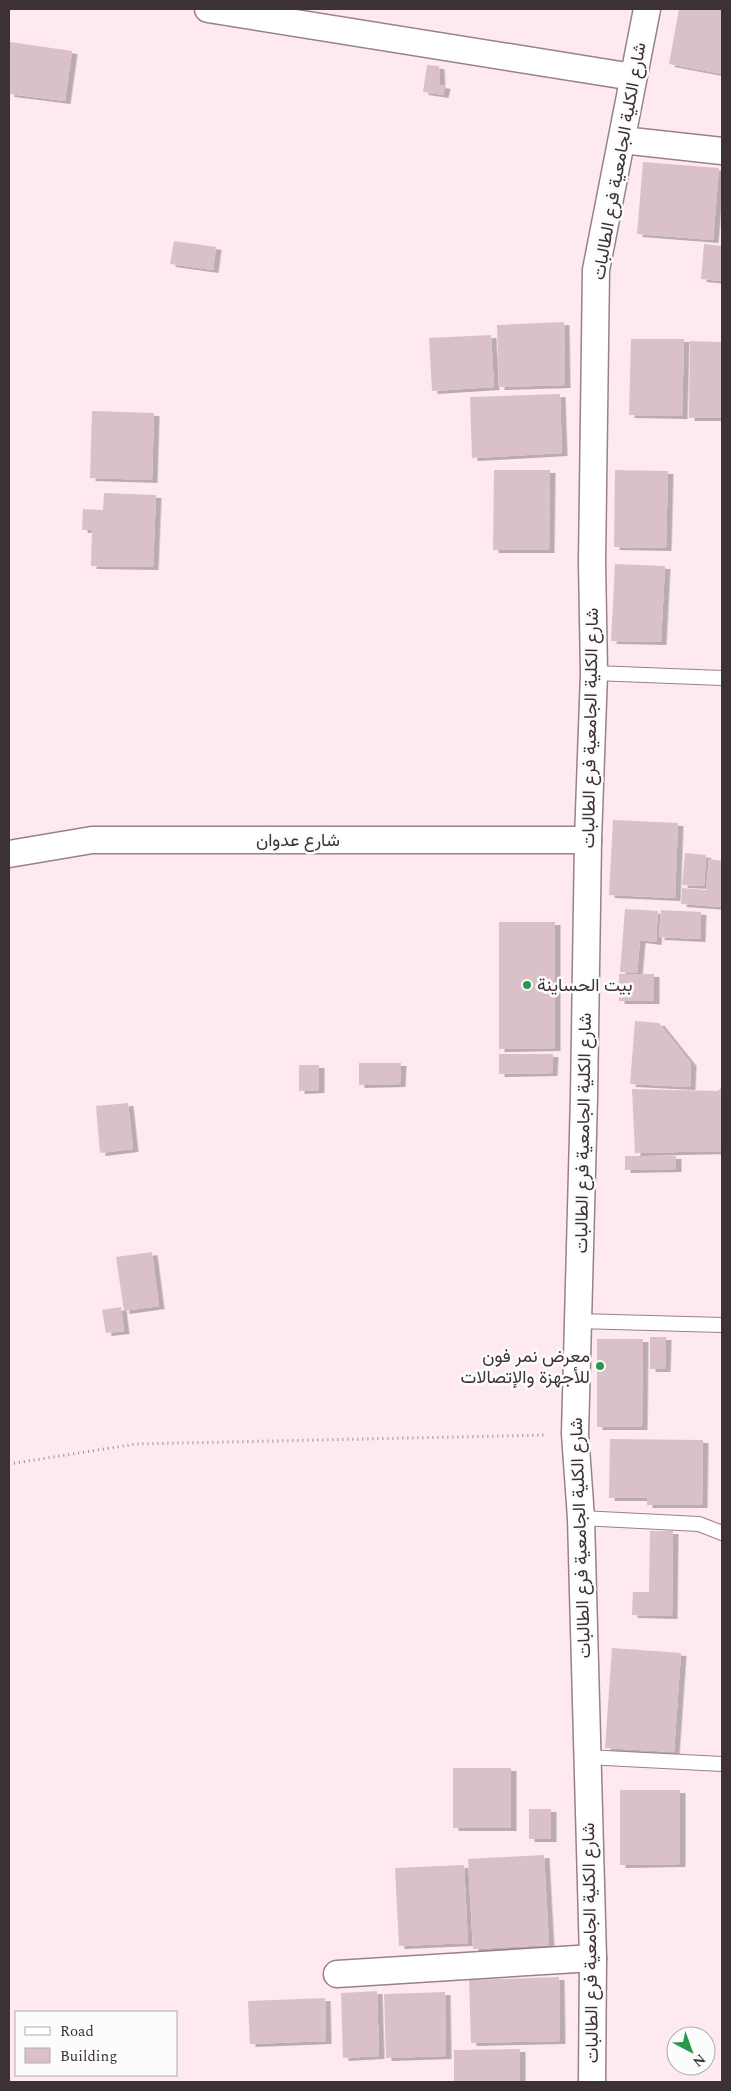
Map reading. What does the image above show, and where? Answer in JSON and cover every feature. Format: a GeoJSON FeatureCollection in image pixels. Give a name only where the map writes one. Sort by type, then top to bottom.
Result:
{"type":"FeatureCollection","features":[{"type":"Feature","properties":{"kind":"street"},"geometry":{"type":"LineString","coordinates":[[208,9],[633,77]]}},
{"type":"Feature","properties":{"kind":"street","name":"شارع الكلية الجامعية فرع الطالبات"},"geometry":{"type":"LineString","coordinates":[[592,2082],[593,1958],[586,1757],[581,1518],[575,1434],[588,840],[594,673],[592,562],[596,270],[647,9]]}},
{"type":"Feature","properties":{"kind":"street"},"geometry":{"type":"LineString","coordinates":[[622,140],[722,151]]}},
{"type":"Feature","properties":{"kind":"street","name":"شارع عدوان"},"geometry":{"type":"LineString","coordinates":[[9,854],[92,840],[588,840]]}},
{"type":"Feature","properties":{"kind":"street"},"geometry":{"type":"LineString","coordinates":[[338,1974],[593,1958]]}},
{"type":"Feature","properties":{"kind":"lane"},"geometry":{"type":"LineString","coordinates":[[594,673],[722,678]]}},
{"type":"Feature","properties":{"kind":"lane"},"geometry":{"type":"LineString","coordinates":[[578,1321],[722,1325]]}},
{"type":"Feature","properties":{"kind":"lane"},"geometry":{"type":"LineString","coordinates":[[581,1518],[699,1524],[722,1533]]}},
{"type":"Feature","properties":{"kind":"lane"},"geometry":{"type":"LineString","coordinates":[[586,1757],[722,1764]]}},
{"type":"Feature","properties":{"kind":"path"},"geometry":{"type":"LineString","coordinates":[[9,1464],[136,1444],[575,1434]]}},
{"type":"Feature","properties":{"kind":"building"},"geometry":{"type":"Polygon","coordinates":[[[679,9],[722,9],[722,74],[669,64],[679,9]]]}},
{"type":"Feature","properties":{"kind":"building"},"geometry":{"type":"Polygon","coordinates":[[[10,42],[72,51],[65,101],[9,94],[10,42]]]}},
{"type":"Feature","properties":{"kind":"building"},"geometry":{"type":"Polygon","coordinates":[[[427,65],[439,66],[440,85],[445,86],[443,95],[423,92],[427,65]]]}},
{"type":"Feature","properties":{"kind":"building"},"geometry":{"type":"Polygon","coordinates":[[[643,162],[719,168],[713,240],[637,234],[643,162]]]}},
{"type":"Feature","properties":{"kind":"building"},"geometry":{"type":"Polygon","coordinates":[[[174,241],[216,247],[213,270],[170,264],[174,241]]]}},
{"type":"Feature","properties":{"kind":"building"},"geometry":{"type":"Polygon","coordinates":[[[704,244],[722,246],[722,281],[701,279],[704,244]]]}},
{"type":"Feature","properties":{"kind":"building"},"geometry":{"type":"Polygon","coordinates":[[[564,322],[565,385],[499,387],[497,325],[564,322]]]}},
{"type":"Feature","properties":{"kind":"building"},"geometry":{"type":"Polygon","coordinates":[[[491,335],[494,387],[432,391],[429,338],[491,335]]]}},
{"type":"Feature","properties":{"kind":"building"},"geometry":{"type":"Polygon","coordinates":[[[631,339],[684,339],[682,416],[629,415],[631,339]]]}},
{"type":"Feature","properties":{"kind":"building"},"geometry":{"type":"Polygon","coordinates":[[[690,341],[722,342],[722,418],[689,418],[690,341]]]}},
{"type":"Feature","properties":{"kind":"building"},"geometry":{"type":"Polygon","coordinates":[[[560,394],[562,453],[472,458],[470,397],[560,394]]]}},
{"type":"Feature","properties":{"kind":"building"},"geometry":{"type":"Polygon","coordinates":[[[92,411],[154,413],[152,480],[90,478],[92,411]]]}},
{"type":"Feature","properties":{"kind":"building"},"geometry":{"type":"Polygon","coordinates":[[[494,470],[550,470],[549,550],[493,550],[494,470]]]}},
{"type":"Feature","properties":{"kind":"building"},"geometry":{"type":"Polygon","coordinates":[[[615,470],[668,471],[666,548],[614,547],[615,470]]]}},
{"type":"Feature","properties":{"kind":"building"},"geometry":{"type":"Polygon","coordinates":[[[104,493],[156,495],[153,567],[91,566],[92,530],[82,530],[83,509],[103,510],[104,493]]]}},
{"type":"Feature","properties":{"kind":"building"},"geometry":{"type":"Polygon","coordinates":[[[615,564],[665,566],[661,642],[611,641],[615,564]]]}},
{"type":"Feature","properties":{"kind":"building"},"geometry":{"type":"Polygon","coordinates":[[[613,820],[678,823],[675,898],[609,895],[613,820]]]}},
{"type":"Feature","properties":{"kind":"building"},"geometry":{"type":"Polygon","coordinates":[[[685,853],[706,855],[704,886],[682,885],[685,853]]]}},
{"type":"Feature","properties":{"kind":"building"},"geometry":{"type":"Polygon","coordinates":[[[709,859],[722,861],[722,907],[681,904],[682,888],[706,890],[709,859]]]}},
{"type":"Feature","properties":{"kind":"building"},"geometry":{"type":"Polygon","coordinates":[[[625,909],[658,911],[656,942],[640,940],[637,973],[620,972],[625,909]]]}},
{"type":"Feature","properties":{"kind":"building"},"geometry":{"type":"Polygon","coordinates":[[[661,910],[701,912],[700,939],[659,937],[661,910]]]}},
{"type":"Feature","properties":{"kind":"building","name":"بيت الحساينة"},"geometry":{"type":"Polygon","coordinates":[[[499,922],[555,922],[555,1048],[499,1049],[499,922]]]}},
{"type":"Feature","properties":{"kind":"building"},"geometry":{"type":"Polygon","coordinates":[[[619,974],[654,974],[654,1001],[619,1001],[619,974]]]}},
{"type":"Feature","properties":{"kind":"building"},"geometry":{"type":"Polygon","coordinates":[[[635,1021],[659,1023],[691,1063],[690,1087],[630,1084],[635,1021]]]}},
{"type":"Feature","properties":{"kind":"building"},"geometry":{"type":"Polygon","coordinates":[[[499,1054],[553,1054],[552,1073],[499,1074],[499,1054]]]}},
{"type":"Feature","properties":{"kind":"building"},"geometry":{"type":"Polygon","coordinates":[[[359,1063],[401,1063],[400,1084],[359,1085],[359,1063]]]}},
{"type":"Feature","properties":{"kind":"building"},"geometry":{"type":"Polygon","coordinates":[[[299,1065],[319,1065],[319,1090],[299,1091],[299,1065]]]}},
{"type":"Feature","properties":{"kind":"building"},"geometry":{"type":"Polygon","coordinates":[[[722,1087],[722,1151],[635,1153],[632,1089],[718,1091],[722,1087]]]}},
{"type":"Feature","properties":{"kind":"building"},"geometry":{"type":"Polygon","coordinates":[[[128,1103],[133,1149],[100,1153],[96,1106],[128,1103]]]}},
{"type":"Feature","properties":{"kind":"building"},"geometry":{"type":"Polygon","coordinates":[[[625,1156],[676,1156],[676,1169],[625,1170],[625,1156]]]}},
{"type":"Feature","properties":{"kind":"building"},"geometry":{"type":"Polygon","coordinates":[[[152,1252],[159,1306],[124,1311],[116,1257],[152,1252]]]}},
{"type":"Feature","properties":{"kind":"building"},"geometry":{"type":"Polygon","coordinates":[[[121,1307],[124,1331],[106,1333],[102,1310],[121,1307]]]}},
{"type":"Feature","properties":{"kind":"building"},"geometry":{"type":"Polygon","coordinates":[[[650,1337],[666,1337],[665,1369],[650,1369],[650,1337]]]}},
{"type":"Feature","properties":{"kind":"building"},"geometry":{"type":"Polygon","coordinates":[[[597,1339],[643,1339],[642,1427],[597,1427],[597,1339]]]}},
{"type":"Feature","properties":{"kind":"building"},"geometry":{"type":"Polygon","coordinates":[[[610,1439],[703,1440],[702,1505],[647,1505],[647,1498],[609,1498],[610,1439]]]}},
{"type":"Feature","properties":{"kind":"building"},"geometry":{"type":"Polygon","coordinates":[[[650,1531],[673,1531],[672,1616],[632,1615],[633,1592],[649,1592],[650,1531]]]}},
{"type":"Feature","properties":{"kind":"building"},"geometry":{"type":"Polygon","coordinates":[[[612,1648],[681,1653],[674,1752],[605,1748],[612,1648]]]}},
{"type":"Feature","properties":{"kind":"building"},"geometry":{"type":"Polygon","coordinates":[[[453,1768],[511,1768],[511,1828],[453,1828],[453,1768]]]}},
{"type":"Feature","properties":{"kind":"building"},"geometry":{"type":"Polygon","coordinates":[[[620,1790],[680,1790],[680,1864],[620,1865],[620,1790]]]}},
{"type":"Feature","properties":{"kind":"building"},"geometry":{"type":"Polygon","coordinates":[[[529,1809],[551,1809],[551,1839],[529,1839],[529,1809]]]}},
{"type":"Feature","properties":{"kind":"building"},"geometry":{"type":"Polygon","coordinates":[[[544,1855],[549,1945],[473,1949],[468,1859],[544,1855]]]}},
{"type":"Feature","properties":{"kind":"building"},"geometry":{"type":"Polygon","coordinates":[[[464,1865],[468,1943],[399,1946],[395,1868],[464,1865]]]}},
{"type":"Feature","properties":{"kind":"building"},"geometry":{"type":"Polygon","coordinates":[[[559,1977],[560,2041],[471,2043],[469,1980],[559,1977]]]}},
{"type":"Feature","properties":{"kind":"building"},"geometry":{"type":"Polygon","coordinates":[[[377,1991],[379,2056],[343,2058],[341,1993],[377,1991]]]}},
{"type":"Feature","properties":{"kind":"building"},"geometry":{"type":"Polygon","coordinates":[[[445,1992],[446,2056],[386,2058],[384,1994],[445,1992]]]}},
{"type":"Feature","properties":{"kind":"building"},"geometry":{"type":"Polygon","coordinates":[[[325,1998],[326,2041],[250,2044],[248,2001],[325,1998]]]}},
{"type":"Feature","properties":{"kind":"building"},"geometry":{"type":"Polygon","coordinates":[[[520,2049],[520,2082],[454,2082],[454,2050],[520,2049]]]}},
{"type":"Feature","properties":{"kind":"place","name":"بيت الحساينة"},"geometry":{"type":"Point","coordinates":[527,985]}},
{"type":"Feature","properties":{"kind":"place","name":"معرض نمر فون للأجهزة والإتصالات"},"geometry":{"type":"Point","coordinates":[600,1366]}}]}
